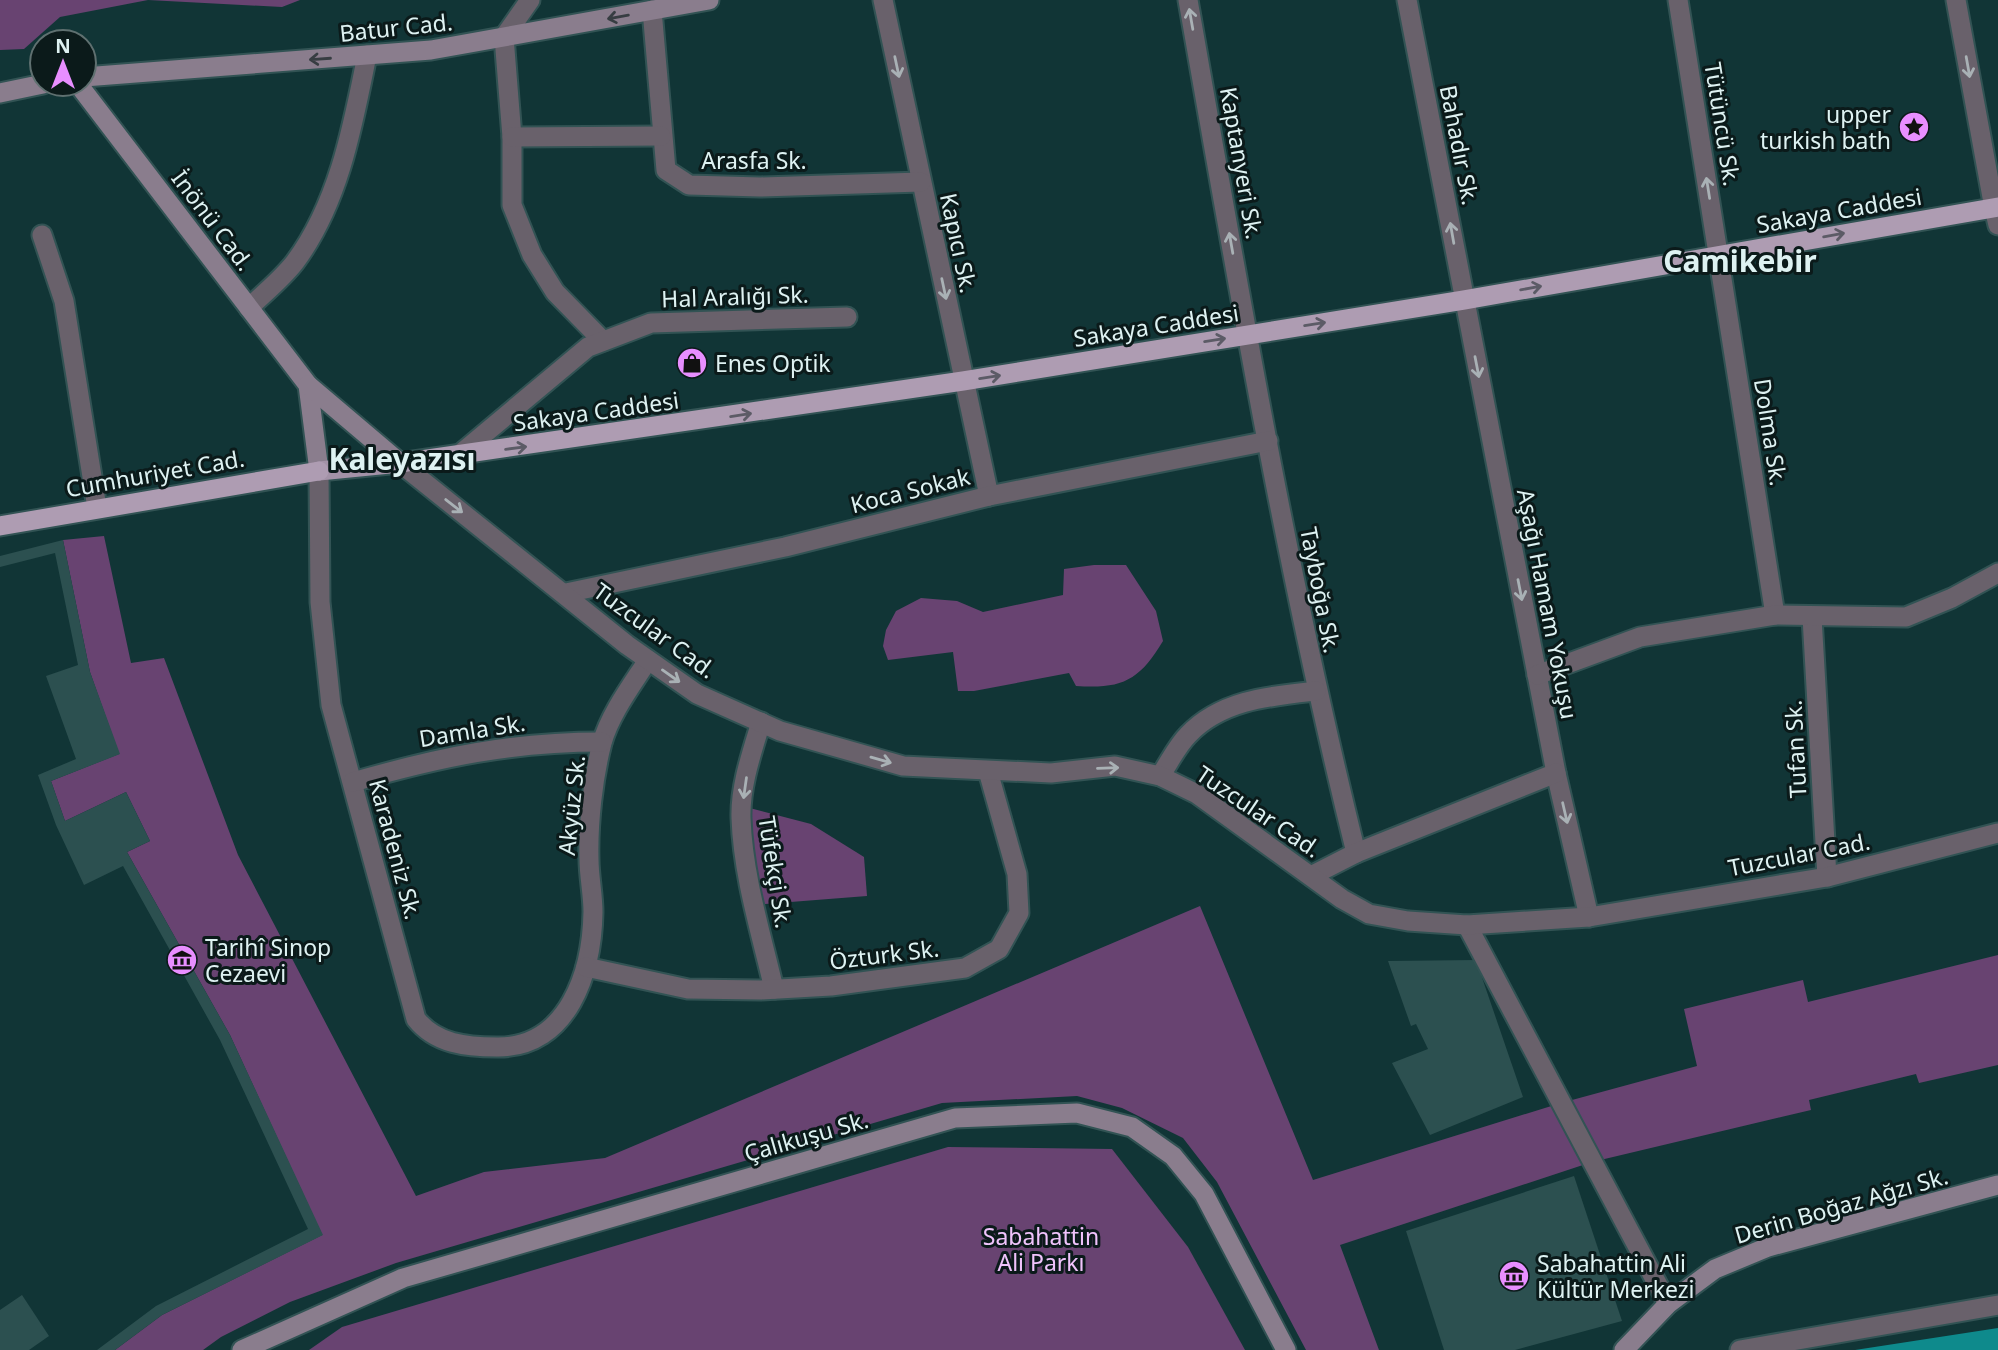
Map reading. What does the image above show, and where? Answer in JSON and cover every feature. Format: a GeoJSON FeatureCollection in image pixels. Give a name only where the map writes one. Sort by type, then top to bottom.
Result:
{"type":"FeatureCollection","features":[{"type":"Feature","properties":{"kind":"highway","name":"Sakaya Caddesi"},"geometry":{"type":"LineString","coordinates":[[400,463],[963,381],[1719,256],[1997,213]]}},
{"type":"Feature","properties":{"kind":"highway","name":"Cumhuriyet Cad."},"geometry":{"type":"LineString","coordinates":[[0,526],[319,471]]}},
{"type":"Feature","properties":{"kind":"main road","name":"Batur Cad."},"geometry":{"type":"LineString","coordinates":[[98,76],[431,50],[709,0]]}},
{"type":"Feature","properties":{"kind":"main road"},"geometry":{"type":"LineString","coordinates":[[0,93],[28,87]]}},
{"type":"Feature","properties":{"kind":"main road","name":"İnönü Cad."},"geometry":{"type":"LineString","coordinates":[[89,98],[308,385],[400,463]]}},
{"type":"Feature","properties":{"kind":"main road"},"geometry":{"type":"LineString","coordinates":[[308,385],[319,471]]}},
{"type":"Feature","properties":{"kind":"main road","name":"Sakaya Caddesi"},"geometry":{"type":"LineString","coordinates":[[319,471],[400,463]]}},
{"type":"Feature","properties":{"kind":"main road","name":"Çalıkuşu Sk."},"geometry":{"type":"LineString","coordinates":[[242,1350],[403,1278],[955,1118],[1077,1113],[1132,1127],[1173,1156],[1204,1194],[1286,1350]]}},
{"type":"Feature","properties":{"kind":"main road","name":"Derin Boğaz Ağzı Sk."},"geometry":{"type":"LineString","coordinates":[[1668,1304],[1715,1269],[1768,1247],[1998,1185]]}},
{"type":"Feature","properties":{"kind":"main road"},"geometry":{"type":"LineString","coordinates":[[1624,1350],[1668,1304]]}},
{"type":"Feature","properties":{"kind":"street"},"geometry":{"type":"LineString","coordinates":[[530,0],[504,37],[512,137],[512,205],[532,256],[555,292],[603,341]]}},
{"type":"Feature","properties":{"kind":"street","name":"Kapıcı Sk."},"geometry":{"type":"LineString","coordinates":[[883,0],[989,496]]}},
{"type":"Feature","properties":{"kind":"street","name":"Kaptanyeri Sk."},"geometry":{"type":"LineString","coordinates":[[1188,0],[1247,335]]}},
{"type":"Feature","properties":{"kind":"street","name":"Bahadır Sk."},"geometry":{"type":"LineString","coordinates":[[1407,0],[1464,300]]}},
{"type":"Feature","properties":{"kind":"street","name":"Tütüncü Sk."},"geometry":{"type":"LineString","coordinates":[[1678,0],[1719,256]]}},
{"type":"Feature","properties":{"kind":"street"},"geometry":{"type":"LineString","coordinates":[[1956,0],[1997,213]]}},
{"type":"Feature","properties":{"kind":"street","name":"Arasfa Sk."},"geometry":{"type":"LineString","coordinates":[[652,10],[666,170],[689,184],[761,187],[921,181]]}},
{"type":"Feature","properties":{"kind":"street"},"geometry":{"type":"LineString","coordinates":[[249,308],[295,263],[325,209],[351,136],[367,55]]}},
{"type":"Feature","properties":{"kind":"street"},"geometry":{"type":"LineString","coordinates":[[512,137],[661,136]]}},
{"type":"Feature","properties":{"kind":"street"},"geometry":{"type":"LineString","coordinates":[[42,235],[64,301],[97,508]]}},
{"type":"Feature","properties":{"kind":"street","name":"Dolma Sk."},"geometry":{"type":"LineString","coordinates":[[1719,256],[1775,615]]}},
{"type":"Feature","properties":{"kind":"street","name":"Aşağı Hamam Yokuşu"},"geometry":{"type":"LineString","coordinates":[[1464,300],[1556,773],[1589,917]]}},
{"type":"Feature","properties":{"kind":"street","name":"Hal Aralığı Sk."},"geometry":{"type":"LineString","coordinates":[[459,455],[588,347],[651,323],[847,317]]}},
{"type":"Feature","properties":{"kind":"street","name":"Tayboğa Sk."},"geometry":{"type":"LineString","coordinates":[[1247,335],[1316,691],[1356,853]]}},
{"type":"Feature","properties":{"kind":"street","name":"Koca Sokak"},"geometry":{"type":"LineString","coordinates":[[566,593],[785,547],[989,496],[1268,441]]}},
{"type":"Feature","properties":{"kind":"street","name":"Tuzcular Cad."},"geometry":{"type":"LineString","coordinates":[[400,463],[648,660],[697,694],[761,722],[903,766],[1051,773],[1115,766],[1160,776],[1197,794],[1369,914],[1408,921],[1467,925],[1589,917],[1827,877],[1998,833]]}},
{"type":"Feature","properties":{"kind":"street","name":"Karadeniz Sk."},"geometry":{"type":"LineString","coordinates":[[319,471],[320,602],[331,705],[416,1019],[428,1034],[463,1046],[501,1048],[531,1041],[557,1024],[574,1001],[586,967]]}},
{"type":"Feature","properties":{"kind":"street"},"geometry":{"type":"LineString","coordinates":[[1537,675],[1640,637],[1775,615],[1906,617],[1952,598],[1998,573]]}},
{"type":"Feature","properties":{"kind":"street","name":"Tufan Sk."},"geometry":{"type":"LineString","coordinates":[[1812,617],[1827,877]]}},
{"type":"Feature","properties":{"kind":"street","name":"Akyüz Sk."},"geometry":{"type":"LineString","coordinates":[[586,967],[593,912],[589,858],[602,742],[648,660]]}},
{"type":"Feature","properties":{"kind":"street"},"geometry":{"type":"LineString","coordinates":[[1160,776],[1187,735],[1216,713],[1256,698],[1316,691]]}},
{"type":"Feature","properties":{"kind":"street","name":"Tüfekçi Sk."},"geometry":{"type":"LineString","coordinates":[[761,722],[748,766],[740,816],[749,884],[774,989]]}},
{"type":"Feature","properties":{"kind":"street","name":"Damla Sk."},"geometry":{"type":"LineString","coordinates":[[353,782],[436,758],[513,746],[602,742]]}},
{"type":"Feature","properties":{"kind":"street","name":"Özturk Sk."},"geometry":{"type":"LineString","coordinates":[[586,967],[688,989],[831,986],[965,968],[999,949],[1019,913],[1017,874],[988,771]]}},
{"type":"Feature","properties":{"kind":"street"},"geometry":{"type":"LineString","coordinates":[[1311,876],[1356,853],[1556,773]]}},
{"type":"Feature","properties":{"kind":"street"},"geometry":{"type":"LineString","coordinates":[[1467,925],[1668,1304]]}},
{"type":"Feature","properties":{"kind":"street"},"geometry":{"type":"LineString","coordinates":[[1740,1350],[1998,1305]]}},
{"type":"Feature","properties":{"kind":"green space"},"geometry":{"type":"Polygon","coordinates":[[[0,0],[148,0],[60,17],[48,28],[28,28],[28,45],[24,49],[0,50],[0,0]]]}},
{"type":"Feature","properties":{"kind":"green space"},"geometry":{"type":"Polygon","coordinates":[[[148,0],[300,0],[282,7],[148,0]]]}},
{"type":"Feature","properties":{"kind":"green space"},"geometry":{"type":"Polygon","coordinates":[[[104,536],[131,663],[164,658],[238,855],[416,1196],[484,1172],[605,1158],[1200,906],[1313,1180],[1561,1103],[1697,1066],[1684,1009],[1803,980],[1808,1002],[1998,955],[1998,1065],[1919,1083],[1916,1074],[1809,1100],[1811,1110],[1592,1162],[1340,1245],[1379,1350],[1306,1350],[1217,1182],[1183,1138],[1122,1108],[1077,1096],[942,1103],[396,1263],[290,1302],[221,1337],[203,1350],[115,1350],[162,1315],[322,1235],[230,1035],[127,852],[150,841],[126,792],[65,821],[51,781],[119,754],[90,672],[63,540],[104,536]]]}},
{"type":"Feature","properties":{"kind":"green space"},"geometry":{"type":"Polygon","coordinates":[[[1126,565],[1156,611],[1163,641],[1146,665],[1128,680],[1106,686],[1076,686],[1069,673],[974,691],[958,691],[953,652],[888,660],[883,646],[886,630],[896,611],[921,598],[957,601],[983,612],[1063,595],[1064,569],[1126,565]]]}},
{"type":"Feature","properties":{"kind":"green space"},"geometry":{"type":"Polygon","coordinates":[[[742,806],[811,824],[864,857],[867,896],[754,905],[742,806]]]}},
{"type":"Feature","properties":{"kind":"green space","name":"Sabahattin Ali Parkı"},"geometry":{"type":"Polygon","coordinates":[[[948,1147],[1112,1149],[1188,1247],[1245,1350],[309,1350],[342,1327],[948,1147]]]}},
{"type":"Feature","properties":{"kind":"water"},"geometry":{"type":"Polygon","coordinates":[[[1998,1328],[1998,1350],[1855,1350],[1998,1328]]]}},
{"type":"Feature","properties":{"kind":"building","name":"Tarihî Sinop Cezaevi"},"geometry":{"type":"Polygon","coordinates":[[[63,540],[90,672],[120,754],[51,781],[65,821],[126,792],[150,841],[127,852],[230,1035],[323,1235],[162,1315],[115,1350],[97,1350],[156,1306],[308,1229],[220,1040],[123,866],[84,885],[56,825],[38,775],[76,759],[46,676],[78,665],[55,553],[0,567],[0,556],[63,540]]]}},
{"type":"Feature","properties":{"kind":"building"},"geometry":{"type":"Polygon","coordinates":[[[1476,960],[1523,1097],[1430,1135],[1392,1063],[1428,1049],[1416,1024],[1411,1026],[1388,961],[1476,960]]]}},
{"type":"Feature","properties":{"kind":"building","name":"Sabahattin Ali Kültür Merkezi"},"geometry":{"type":"Polygon","coordinates":[[[1574,1176],[1622,1321],[1515,1350],[1444,1350],[1406,1231],[1574,1176]]]}},
{"type":"Feature","properties":{"kind":"building"},"geometry":{"type":"Polygon","coordinates":[[[22,1295],[49,1336],[29,1350],[0,1350],[0,1310],[22,1295]]]}},
{"type":"Feature","properties":{"kind":"place","name":"upper turkish bath"},"geometry":{"type":"Point","coordinates":[1914,127]}},
{"type":"Feature","properties":{"kind":"place","name":"Enes Optik"},"geometry":{"type":"Point","coordinates":[692,363]}},
{"type":"Feature","properties":{"kind":"place","name":"Tarihî Sinop Cezaevi"},"geometry":{"type":"Point","coordinates":[182,960]}},
{"type":"Feature","properties":{"kind":"place","name":"Sabahattin Ali Kültür Merkezi"},"geometry":{"type":"Point","coordinates":[1514,1276]}},
{"type":"Feature","properties":{"kind":"district","name":"Camikebir"},"geometry":{"type":"Point","coordinates":[1740,260]}},
{"type":"Feature","properties":{"kind":"district","name":"Kaleyazısı"},"geometry":{"type":"Point","coordinates":[402,458]}}]}
